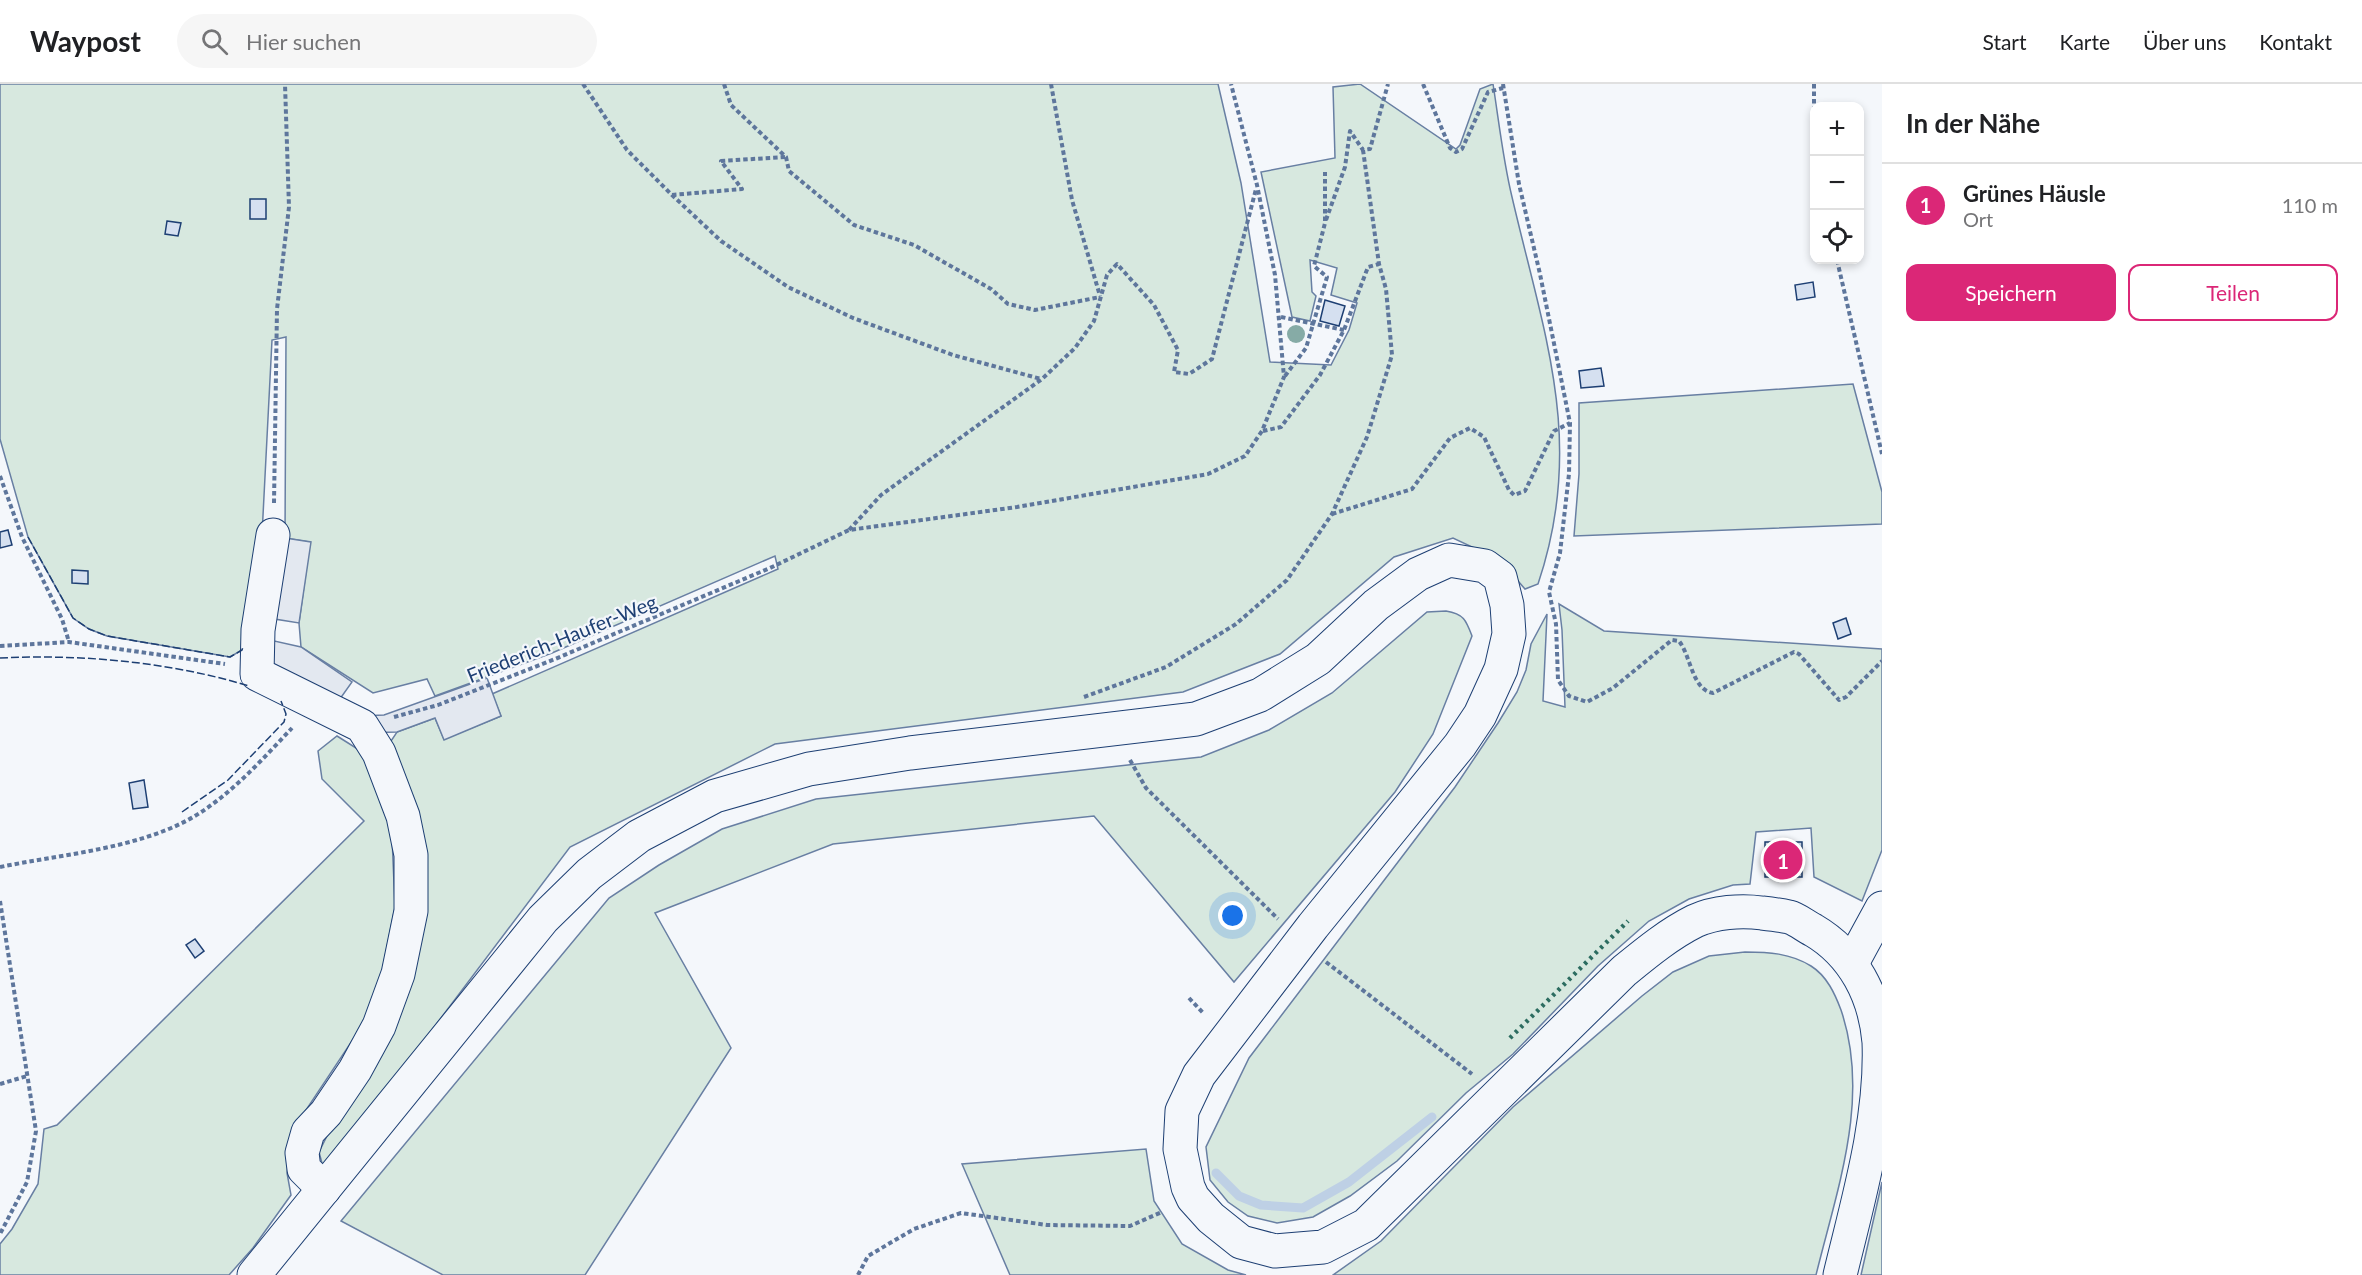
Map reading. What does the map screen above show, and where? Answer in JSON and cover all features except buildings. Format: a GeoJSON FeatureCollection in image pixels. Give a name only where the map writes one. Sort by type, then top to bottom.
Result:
{"type":"FeatureCollection","features":[{"type":"Feature","properties":{"kind":"main road"},"geometry":{"type":"LineString","coordinates":[[273,535],[258,630],[257,674],[362,726],[379,753],[403,816],[411,855],[411,911],[398,974],[379,1026],[355,1070],[326,1113],[308,1132],[302,1153],[304,1169],[324,1189]]}},
{"type":"Feature","properties":{"kind":"main road"},"geometry":{"type":"LineString","coordinates":[[254,1275],[543,919],[589,874],[649,831],[715,796],[809,769],[910,753],[1196,719],[1260,695],[1318,659],[1376,605],[1418,574],[1449,560],[1485,566],[1500,577],[1507,605],[1509,634],[1501,669],[1480,716],[1412,806],[1313,926],[1199,1075],[1182,1111],[1181,1121],[1180,1149],[1188,1187],[1193,1198],[1210,1218],[1241,1242],[1275,1251],[1323,1247],[1366,1225],[1624,971],[1659,943],[1697,921],[1741,910],[1791,917],[1829,939],[1852,963],[1866,987],[1875,1013],[1880,1044],[1880,1085],[1874,1133],[1840,1275]]}},
{"type":"Feature","properties":{"kind":"main road"},"geometry":{"type":"LineString","coordinates":[[1852,963],[1882,908]]}},
{"type":"Feature","properties":{"kind":"path"},"geometry":{"type":"LineString","coordinates":[[273,535],[278,309],[289,207],[285,84]]}},
{"type":"Feature","properties":{"kind":"path"},"geometry":{"type":"LineString","coordinates":[[583,84],[627,150],[672,195],[722,241],[788,287],[853,318],[942,351],[1042,379]]}},
{"type":"Feature","properties":{"kind":"path"},"geometry":{"type":"LineString","coordinates":[[724,84],[731,105],[786,157],[789,171],[854,225],[914,245],[991,289],[1008,304],[1035,310],[1100,297]]}},
{"type":"Feature","properties":{"kind":"path"},"geometry":{"type":"LineString","coordinates":[[1051,84],[1072,200],[1100,297]]}},
{"type":"Feature","properties":{"kind":"path"},"geometry":{"type":"LineString","coordinates":[[1231,84],[1257,185],[1281,317],[1284,377]]}},
{"type":"Feature","properties":{"kind":"path"},"geometry":{"type":"LineString","coordinates":[[1363,150],[1370,149],[1388,84]]}},
{"type":"Feature","properties":{"kind":"path"},"geometry":{"type":"LineString","coordinates":[[1423,84],[1450,148],[1456,153],[1462,149],[1488,92],[1503,86],[1519,184],[1570,423],[1568,485],[1560,553],[1549,592],[1556,624],[1558,680],[1569,696],[1587,702],[1613,688],[1672,640],[1679,640],[1684,648],[1699,685],[1705,692],[1713,693],[1794,652],[1799,654],[1839,700],[1846,697],[1882,661]]}},
{"type":"Feature","properties":{"kind":"path"},"geometry":{"type":"LineString","coordinates":[[1814,84],[1814,102]]}},
{"type":"Feature","properties":{"kind":"path"},"geometry":{"type":"LineString","coordinates":[[849,530],[1017,507],[1208,474],[1245,456],[1262,431],[1284,377],[1306,348],[1315,325],[1327,277],[1314,266],[1325,223],[1345,167],[1350,131],[1363,150],[1379,264],[1386,289],[1392,355],[1367,436],[1332,514],[1287,580],[1236,624],[1166,667],[1078,699]]}},
{"type":"Feature","properties":{"kind":"path"},"geometry":{"type":"LineString","coordinates":[[672,195],[742,189],[721,161],[786,157]]}},
{"type":"Feature","properties":{"kind":"path"},"geometry":{"type":"LineString","coordinates":[[1325,172],[1325,223]]}},
{"type":"Feature","properties":{"kind":"path"},"geometry":{"type":"LineString","coordinates":[[849,530],[881,495],[1042,379],[1075,348],[1094,321],[1107,275],[1117,264],[1154,305],[1178,350],[1174,372],[1189,375],[1212,359],[1257,185]]}},
{"type":"Feature","properties":{"kind":"path"},"geometry":{"type":"LineString","coordinates":[[1262,431],[1281,428],[1320,375],[1344,330],[1368,267],[1379,264]]}},
{"type":"Feature","properties":{"kind":"path"},"geometry":{"type":"LineString","coordinates":[[1838,264],[1882,454]]}},
{"type":"Feature","properties":{"kind":"path"},"geometry":{"type":"LineString","coordinates":[[1281,317],[1344,330]]}},
{"type":"Feature","properties":{"kind":"path"},"geometry":{"type":"LineString","coordinates":[[1332,514],[1412,489],[1450,438],[1470,428],[1484,437],[1509,490],[1514,495],[1520,495],[1525,491],[1554,431],[1570,423]]}},
{"type":"Feature","properties":{"kind":"path"},"geometry":{"type":"LineString","coordinates":[[0,476],[22,537],[62,619],[69,642]]}},
{"type":"Feature","properties":{"kind":"path","name":"Friederich-Haufer-Weg"},"geometry":{"type":"LineString","coordinates":[[362,726],[438,705],[555,659],[770,568],[849,530]]}},
{"type":"Feature","properties":{"kind":"path"},"geometry":{"type":"LineString","coordinates":[[0,645],[69,642],[216,661],[257,674]]}},
{"type":"Feature","properties":{"kind":"path"},"geometry":{"type":"LineString","coordinates":[[0,867],[141,839],[187,820],[234,786],[314,703]]}},
{"type":"Feature","properties":{"kind":"path"},"geometry":{"type":"LineString","coordinates":[[0,901],[36,1131],[27,1182],[0,1234]]}},
{"type":"Feature","properties":{"kind":"path"},"geometry":{"type":"LineString","coordinates":[[0,1084],[27,1076]]}},
{"type":"Feature","properties":{"kind":"path"},"geometry":{"type":"LineString","coordinates":[[858,1275],[868,1256],[914,1229],[961,1213],[1047,1224],[1130,1227],[1193,1198]]}},
{"type":"Feature","properties":{"kind":"shaded area"},"geometry":{"type":"Polygon","coordinates":[[[0,84],[1218,84],[1241,183],[1270,362],[1331,365],[1349,330],[1357,303],[1331,295],[1337,268],[1310,260],[1312,292],[1316,296],[1310,321],[1292,317],[1261,172],[1335,158],[1333,87],[1360,84],[1456,149],[1460,145],[1480,89],[1493,84],[1509,183],[1547,343],[1555,389],[1559,436],[1559,483],[1552,532],[1538,584],[1525,589],[1500,560],[1453,538],[1394,557],[1280,654],[1183,692],[775,744],[570,847],[407,1063],[323,1167],[319,1152],[407,976],[387,747],[397,732],[435,718],[444,739],[501,716],[492,694],[778,569],[775,556],[552,653],[435,696],[427,679],[373,693],[301,647],[299,623],[310,542],[285,538],[286,337],[272,340],[262,535],[242,650],[230,657],[107,636],[89,629],[73,618],[28,537],[0,439],[0,84]]]}},
{"type":"Feature","properties":{"kind":"shaded area"},"geometry":{"type":"Polygon","coordinates":[[[1853,384],[1882,492],[1882,524],[1574,536],[1579,474],[1579,403],[1853,384]]]}},
{"type":"Feature","properties":{"kind":"shaded area"},"geometry":{"type":"Polygon","coordinates":[[[285,538],[311,542],[299,623],[274,619],[274,641],[301,647],[352,682],[337,703],[360,716],[384,715],[487,678],[501,716],[444,740],[435,718],[397,732],[356,733],[254,682],[285,538]]]}},
{"type":"Feature","properties":{"kind":"shaded area"},"geometry":{"type":"Polygon","coordinates":[[[1559,604],[1604,631],[1882,649],[1882,850],[1862,901],[1814,877],[1811,828],[1756,832],[1750,884],[1733,885],[1689,899],[1649,921],[1598,966],[1513,1054],[1466,1093],[1397,1161],[1350,1196],[1313,1217],[1277,1223],[1248,1216],[1228,1202],[1210,1180],[1206,1147],[1249,1058],[1455,787],[1498,723],[1517,692],[1526,670],[1531,644],[1547,614],[1543,701],[1565,707],[1559,604]]]}},
{"type":"Feature","properties":{"kind":"shaded area"},"geometry":{"type":"Polygon","coordinates":[[[1446,611],[1464,619],[1472,636],[1433,734],[1395,792],[1234,982],[1094,816],[833,844],[655,913],[731,1048],[585,1275],[443,1275],[341,1221],[609,898],[659,865],[722,829],[816,799],[1201,757],[1269,730],[1332,693],[1427,612],[1446,611]]]}},
{"type":"Feature","properties":{"kind":"shaded area"},"geometry":{"type":"Polygon","coordinates":[[[337,736],[372,758],[391,813],[395,907],[382,972],[366,1020],[296,1125],[287,1173],[291,1195],[253,1248],[229,1275],[0,1275],[0,1244],[12,1229],[38,1184],[44,1129],[57,1125],[364,821],[322,779],[318,751],[337,736]]]}},
{"type":"Feature","properties":{"kind":"shaded area"},"geometry":{"type":"Polygon","coordinates":[[[1745,952],[1787,956],[1817,970],[1826,980],[1836,998],[1849,1043],[1853,1076],[1848,1143],[1816,1275],[1333,1275],[1381,1241],[1513,1107],[1642,996],[1673,972],[1709,956],[1745,952]]]}},
{"type":"Feature","properties":{"kind":"shaded area"},"geometry":{"type":"Polygon","coordinates":[[[1146,1149],[1154,1201],[1182,1244],[1228,1270],[1246,1275],[1010,1275],[962,1164],[1146,1149]]]}},
{"type":"Feature","properties":{"kind":"shaded area"},"geometry":{"type":"Polygon","coordinates":[[[1882,1182],[1882,1275],[1861,1275],[1882,1182]]]}},
{"type":"Feature","properties":{"kind":"waterway"},"geometry":{"type":"LineString","coordinates":[[1216,1173],[1239,1196],[1261,1205],[1303,1208],[1349,1182],[1432,1117]]}},
{"type":"Feature","properties":{"kind":"hedge"},"geometry":{"type":"LineString","coordinates":[[1510,1038],[1628,921]]}},
{"type":"Feature","properties":{"kind":"fence"},"geometry":{"type":"LineString","coordinates":[[28,537],[73,618],[89,629],[107,636],[230,657],[243,647]]}},
{"type":"Feature","properties":{"kind":"fence"},"geometry":{"type":"LineString","coordinates":[[0,658],[63,657],[126,662],[188,671],[249,686]]}},
{"type":"Feature","properties":{"kind":"fence"},"geometry":{"type":"LineString","coordinates":[[182,812],[228,780],[284,722],[286,714],[281,701]]}},
{"type":"Feature","properties":{"kind":"place","name":"Grünes Häusle"},"geometry":{"type":"Point","coordinates":[1783,860]}}]}
